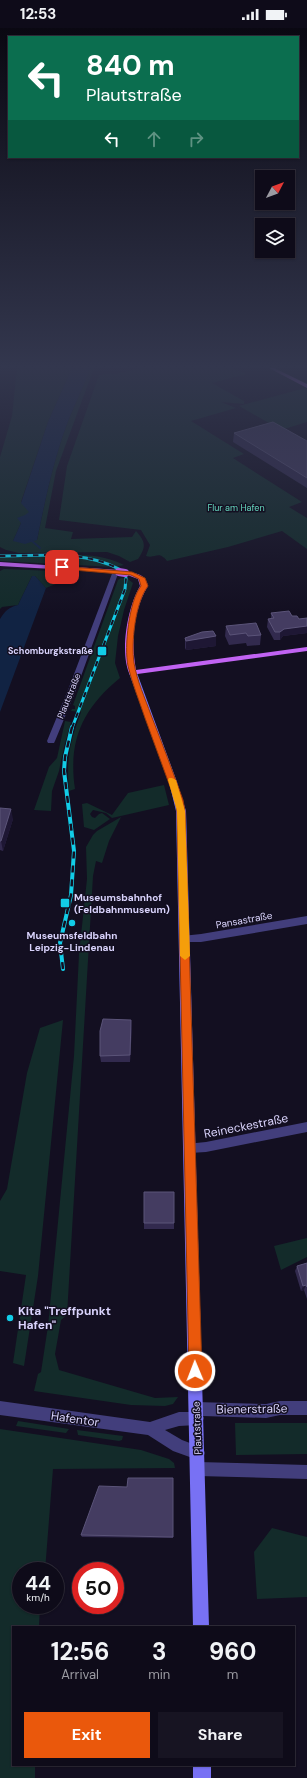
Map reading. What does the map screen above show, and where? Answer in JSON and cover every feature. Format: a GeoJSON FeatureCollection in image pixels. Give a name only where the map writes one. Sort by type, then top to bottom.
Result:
{"type":"FeatureCollection","features":[{"type":"Feature","properties":{"kind":"main road"},"geometry":{"type":"LineString","coordinates":[[0,564],[122,572]]}},
{"type":"Feature","properties":{"kind":"main road","name":"Plautstraße"},"geometry":{"type":"LineString","coordinates":[[122,572],[138,582],[141,590],[134,613],[130,658],[133,673],[173,782],[181,811],[201,1626]]}},
{"type":"Feature","properties":{"kind":"main road"},"geometry":{"type":"LineString","coordinates":[[133,673],[307,650]]}},
{"type":"Feature","properties":{"kind":"main road"},"geometry":{"type":"LineString","coordinates":[[202,1766],[202,1778]]}},
{"type":"Feature","properties":{"kind":"street","name":"Plautstraße"},"geometry":{"type":"LineString","coordinates":[[51,741],[122,572]]}},
{"type":"Feature","properties":{"kind":"street","name":"Pansastraße"},"geometry":{"type":"LineString","coordinates":[[185,939],[200,938],[307,920]]}},
{"type":"Feature","properties":{"kind":"street","name":"Reineckestraße"},"geometry":{"type":"LineString","coordinates":[[190,1148],[206,1147],[307,1127]]}},
{"type":"Feature","properties":{"kind":"street","name":"Hafentor"},"geometry":{"type":"LineString","coordinates":[[0,1408],[150,1429],[178,1446],[198,1461],[307,1472]]}},
{"type":"Feature","properties":{"kind":"street","name":"Bienerstraße"},"geometry":{"type":"LineString","coordinates":[[196,1414],[266,1411],[280,1408],[307,1408]]}},
{"type":"Feature","properties":{"kind":"street","name":"Hafentor"},"geometry":{"type":"LineString","coordinates":[[150,1429],[196,1414]]}},
{"type":"Feature","properties":{"kind":"green space"},"geometry":{"type":"Polygon","coordinates":[[[2,450],[39,450],[21,502],[30,512],[21,523],[13,541],[37,540],[59,450],[64,450],[56,471],[45,528],[73,532],[71,539],[132,537],[136,531],[144,544],[143,551],[138,559],[130,562],[107,552],[19,553],[0,547],[0,457],[2,450]]]}},
{"type":"Feature","properties":{"kind":"green space","name":"Flur am Hafen"},"geometry":{"type":"Polygon","coordinates":[[[73,450],[237,450],[244,454],[233,458],[302,502],[289,507],[307,518],[307,549],[282,531],[228,547],[167,561],[159,555],[149,557],[146,556],[150,545],[141,530],[59,520],[67,466],[73,450]]]}},
{"type":"Feature","properties":{"kind":"green space"},"geometry":{"type":"Polygon","coordinates":[[[0,555],[95,556],[110,559],[124,565],[114,567],[0,561],[0,555]]]}},
{"type":"Feature","properties":{"kind":"green space"},"geometry":{"type":"Polygon","coordinates":[[[4,569],[54,571],[54,574],[80,574],[46,588],[35,576],[32,576],[18,605],[2,607],[0,609],[0,571],[4,569]]]}},
{"type":"Feature","properties":{"kind":"green space"},"geometry":{"type":"Polygon","coordinates":[[[121,578],[128,579],[133,583],[124,610],[118,636],[115,663],[120,678],[96,702],[87,714],[81,727],[76,741],[74,756],[73,772],[75,789],[69,791],[68,769],[70,750],[81,712],[71,711],[72,709],[75,709],[75,706],[73,705],[118,580],[121,578]]]}},
{"type":"Feature","properties":{"kind":"green space"},"geometry":{"type":"Polygon","coordinates":[[[65,721],[71,722],[59,771],[52,791],[51,811],[34,810],[49,767],[57,758],[65,721]]]}},
{"type":"Feature","properties":{"kind":"green space"},"geometry":{"type":"Polygon","coordinates":[[[164,785],[169,805],[112,818],[106,813],[93,810],[90,814],[92,817],[95,818],[102,813],[110,819],[94,830],[84,827],[82,804],[87,803],[112,815],[128,793],[164,785]]]}},
{"type":"Feature","properties":{"kind":"green space"},"geometry":{"type":"Polygon","coordinates":[[[121,817],[109,841],[102,863],[96,861],[93,876],[67,1315],[61,1320],[55,1354],[59,1370],[155,1398],[178,1397],[173,1404],[165,1406],[131,1405],[34,1391],[38,1374],[41,1372],[48,1326],[74,1056],[79,954],[87,879],[86,847],[97,831],[121,817]]]}},
{"type":"Feature","properties":{"kind":"green space"},"geometry":{"type":"Polygon","coordinates":[[[63,1020],[38,1276],[24,1366],[13,1363],[26,1275],[0,1271],[0,1201],[7,1189],[27,1073],[40,1028],[63,1020]]]}},
{"type":"Feature","properties":{"kind":"green space"},"geometry":{"type":"Polygon","coordinates":[[[307,1238],[307,1257],[281,1270],[274,1246],[307,1238]]]}},
{"type":"Feature","properties":{"kind":"green space"},"geometry":{"type":"Polygon","coordinates":[[[18,1421],[69,1429],[66,1433],[16,1426],[18,1421]]]}},
{"type":"Feature","properties":{"kind":"green space"},"geometry":{"type":"Polygon","coordinates":[[[235,1423],[307,1423],[307,1454],[236,1455],[235,1423]]]}},
{"type":"Feature","properties":{"kind":"green space"},"geometry":{"type":"Polygon","coordinates":[[[0,1429],[141,1450],[169,1459],[174,1463],[175,1468],[53,1469],[46,1562],[12,1562],[12,1614],[40,1614],[39,1626],[12,1626],[12,1766],[35,1766],[35,1778],[0,1778],[0,1429]]]}},
{"type":"Feature","properties":{"kind":"green space"},"geometry":{"type":"Polygon","coordinates":[[[77,1430],[123,1436],[122,1440],[119,1441],[78,1435],[77,1430]]]}},
{"type":"Feature","properties":{"kind":"green space"},"geometry":{"type":"Polygon","coordinates":[[[272,1528],[307,1537],[307,1597],[257,1599],[254,1552],[272,1528]]]}},
{"type":"Feature","properties":{"kind":"water"},"geometry":{"type":"Polygon","coordinates":[[[39,450],[59,450],[53,467],[37,540],[25,544],[13,541],[21,523],[17,518],[29,512],[21,503],[39,450]]]}},
{"type":"Feature","properties":{"kind":"water"},"geometry":{"type":"Polygon","coordinates":[[[32,576],[35,576],[46,588],[0,712],[0,619],[8,610],[18,605],[32,576]]]}},
{"type":"Feature","properties":{"kind":"building"},"geometry":{"type":"Polygon","coordinates":[[[261,450],[307,450],[307,478],[261,450]]]}},
{"type":"Feature","properties":{"kind":"building"},"geometry":{"type":"Polygon","coordinates":[[[289,611],[292,616],[297,616],[299,619],[307,618],[307,626],[284,629],[280,632],[275,632],[268,619],[274,618],[271,613],[289,611]]]}},
{"type":"Feature","properties":{"kind":"building"},"geometry":{"type":"Polygon","coordinates":[[[256,623],[261,635],[248,636],[246,633],[230,635],[226,626],[256,623]]]}},
{"type":"Feature","properties":{"kind":"building"},"geometry":{"type":"Polygon","coordinates":[[[213,631],[216,636],[186,641],[185,638],[202,632],[213,631]]]}},
{"type":"Feature","properties":{"kind":"building"},"geometry":{"type":"Polygon","coordinates":[[[0,808],[11,809],[1,841],[0,841],[0,808]]]}},
{"type":"Feature","properties":{"kind":"building"},"geometry":{"type":"Polygon","coordinates":[[[103,1019],[131,1020],[130,1055],[100,1056],[100,1031],[103,1019]]]}},
{"type":"Feature","properties":{"kind":"building"},"geometry":{"type":"Polygon","coordinates":[[[144,1192],[174,1192],[174,1223],[144,1223],[144,1192]]]}},
{"type":"Feature","properties":{"kind":"building"},"geometry":{"type":"Polygon","coordinates":[[[307,1263],[307,1287],[306,1285],[303,1286],[297,1266],[307,1263]]]}},
{"type":"Feature","properties":{"kind":"building"},"geometry":{"type":"Polygon","coordinates":[[[128,1478],[173,1478],[173,1537],[81,1535],[99,1486],[127,1487],[128,1478]]]}},
{"type":"Feature","properties":{"kind":"waterway"},"geometry":{"type":"LineString","coordinates":[[31,540],[40,548]]}},
{"type":"Feature","properties":{"kind":"railway"},"geometry":{"type":"LineString","coordinates":[[0,556],[61,555],[91,559],[119,569]]}},
{"type":"Feature","properties":{"kind":"railway"},"geometry":{"type":"LineString","coordinates":[[72,728],[125,589],[126,578]]}},
{"type":"Feature","properties":{"kind":"railway"},"geometry":{"type":"LineString","coordinates":[[63,969],[60,943],[71,895],[74,851],[64,771],[65,757],[72,727]]}},
{"type":"Feature","properties":{"kind":"slow traffic"},"geometry":{"type":"LineString","coordinates":[[172,780],[181,811],[185,956]]}},
{"type":"Feature","properties":{"kind":"place","name":"Schomburgkstraße"},"geometry":{"type":"Point","coordinates":[102,651]}},
{"type":"Feature","properties":{"kind":"place","name":"Museumsbahnhof (Feldbahnmuseum)"},"geometry":{"type":"Point","coordinates":[65,903]}},
{"type":"Feature","properties":{"kind":"place","name":"Museumsfeldbahn Leipzig-Lindenau"},"geometry":{"type":"Point","coordinates":[72,923]}},
{"type":"Feature","properties":{"kind":"place","name":"Kita \"Treffpunkt Hafen\""},"geometry":{"type":"Point","coordinates":[10,1318]}},
{"type":"Feature","properties":{"kind":"route"},"geometry":{"type":"LineString","coordinates":[[62,567],[116,571],[138,575],[144,582],[144,586],[141,590],[134,613],[130,655],[131,665],[173,782],[181,811],[195,1371]]}}]}
